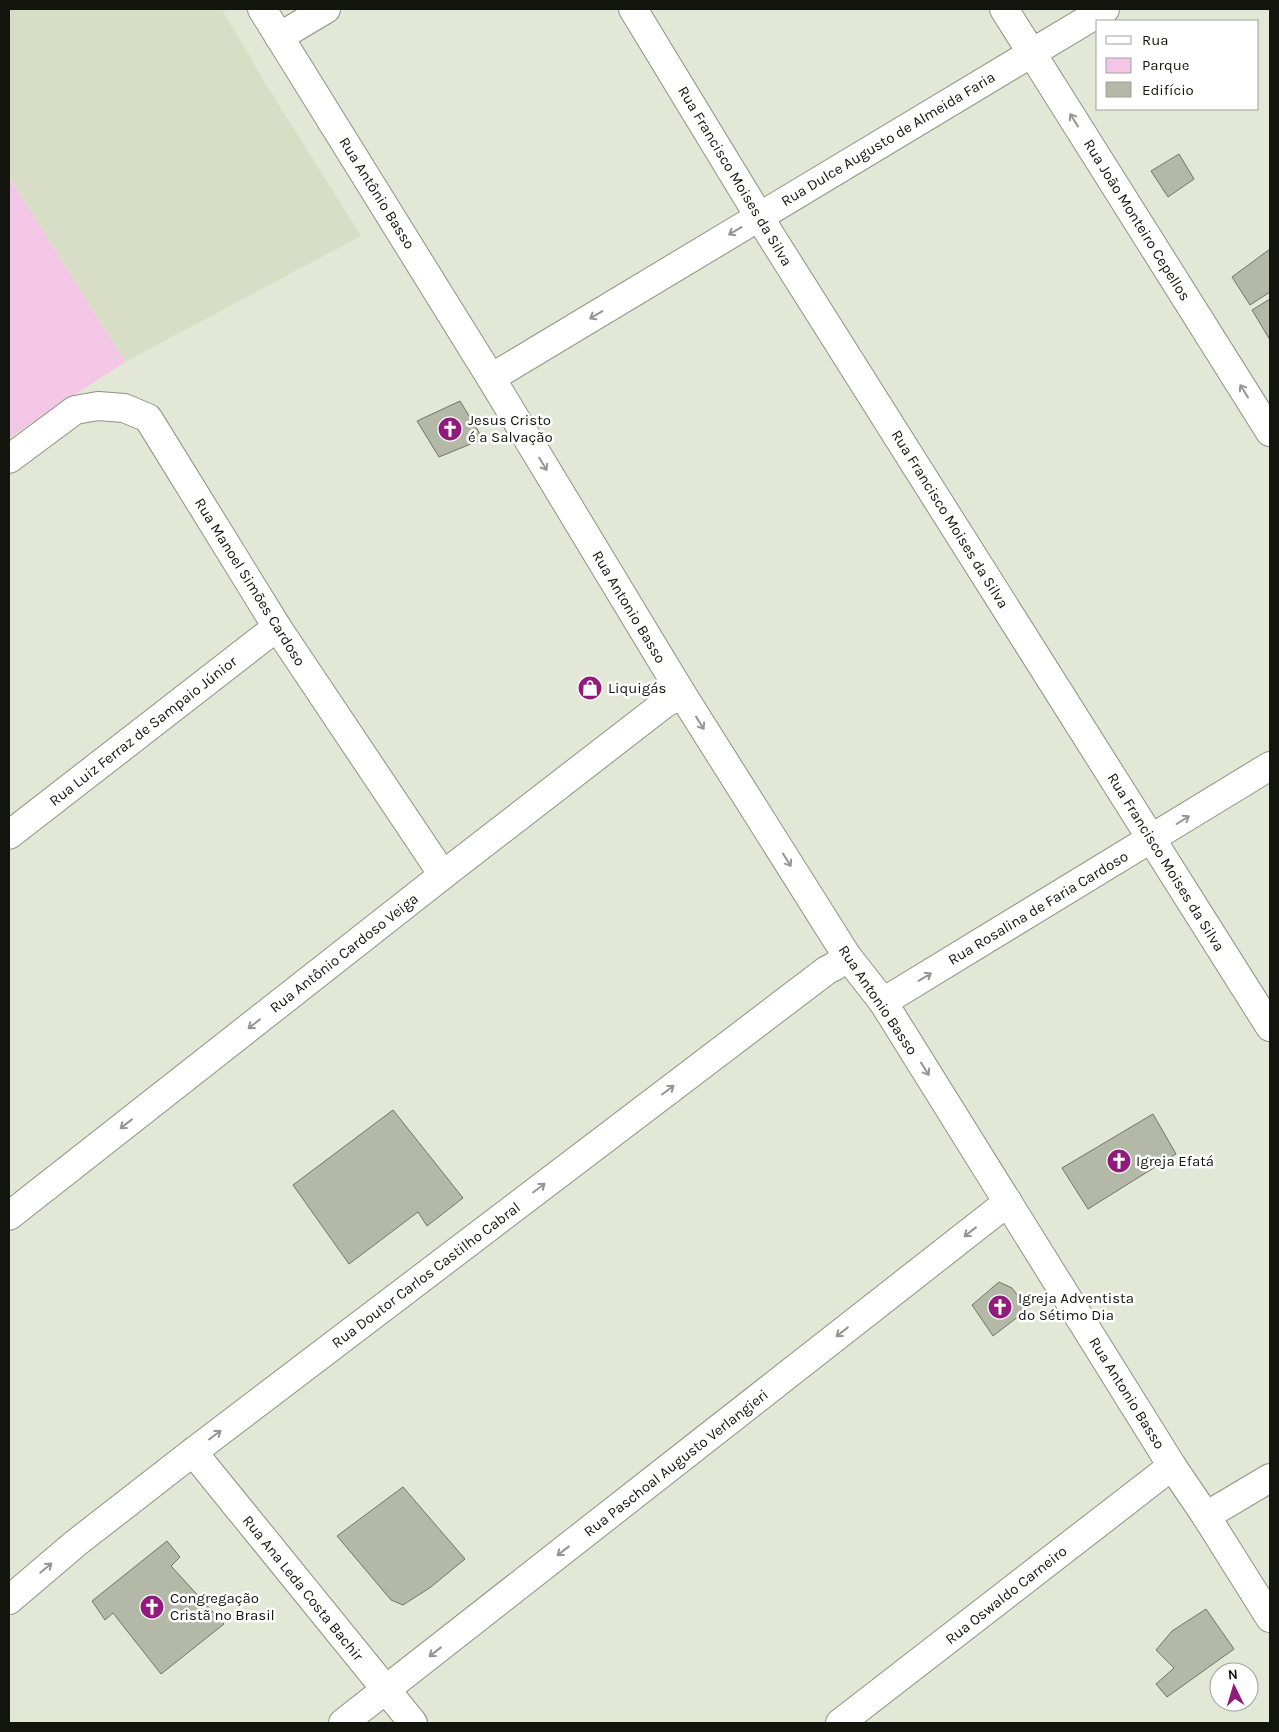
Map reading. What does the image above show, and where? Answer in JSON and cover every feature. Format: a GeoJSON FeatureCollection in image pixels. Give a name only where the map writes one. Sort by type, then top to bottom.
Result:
{"type":"FeatureCollection","features":[{"type":"Feature","properties":{"kind":"street","name":"Rua Antônio Basso"},"geometry":{"type":"LineString","coordinates":[[262,9],[491,378]]}},
{"type":"Feature","properties":{"kind":"street"},"geometry":{"type":"LineString","coordinates":[[280,37],[326,9]]}},
{"type":"Feature","properties":{"kind":"street","name":"Rua Francisco Moises da Silva"},"geometry":{"type":"LineString","coordinates":[[634,9],[759,217],[1270,1027]]}},
{"type":"Feature","properties":{"kind":"street","name":"Rua João Monteiro Cepellos"},"geometry":{"type":"LineString","coordinates":[[1004,9],[1270,432]]}},
{"type":"Feature","properties":{"kind":"street","name":"Rua Dulce Augusto de Almeida Faria"},"geometry":{"type":"LineString","coordinates":[[491,378],[1105,9]]}},
{"type":"Feature","properties":{"kind":"street","name":"Rua Antonio Basso"},"geometry":{"type":"LineString","coordinates":[[491,378],[682,694],[847,956],[883,1002],[1172,1466],[1270,1618]]}},
{"type":"Feature","properties":{"kind":"street","name":"Rua Manoel Simões Cardoso"},"geometry":{"type":"LineString","coordinates":[[9,459],[75,410],[98,406],[124,408],[148,418],[277,626],[444,875]]}},
{"type":"Feature","properties":{"kind":"street","name":"Rua Luiz Ferraz de Sampaio Júnior"},"geometry":{"type":"LineString","coordinates":[[9,835],[277,626]]}},
{"type":"Feature","properties":{"kind":"street","name":"Rua Antônio Cardoso Veiga"},"geometry":{"type":"LineString","coordinates":[[9,1216],[664,704],[682,694]]}},
{"type":"Feature","properties":{"kind":"street","name":"Rua Rosalina de Faria Cardoso"},"geometry":{"type":"LineString","coordinates":[[883,1002],[1270,766]]}},
{"type":"Feature","properties":{"kind":"street","name":"Rua Doutor Carlos Castilho Cabral"},"geometry":{"type":"LineString","coordinates":[[9,1600],[76,1543],[193,1452],[847,956]]}},
{"type":"Feature","properties":{"kind":"street","name":"Rua Paschoal Augusto Verlangieri"},"geometry":{"type":"LineString","coordinates":[[343,1723],[1008,1202]]}},
{"type":"Feature","properties":{"kind":"street","name":"Rua Ana Leda Costa Bachir"},"geometry":{"type":"LineString","coordinates":[[193,1452],[413,1723]]}},
{"type":"Feature","properties":{"kind":"street","name":"Rua Oswaldo Carneiro"},"geometry":{"type":"LineString","coordinates":[[840,1723],[1172,1466]]}},
{"type":"Feature","properties":{"kind":"street"},"geometry":{"type":"LineString","coordinates":[[1206,1516],[1270,1478]]}},
{"type":"Feature","properties":{"kind":"shaded area"},"geometry":{"type":"Polygon","coordinates":[[[9,9],[222,9],[265,83],[361,236],[125,362],[9,177],[9,9]]]}},
{"type":"Feature","properties":{"kind":"green space"},"geometry":{"type":"Polygon","coordinates":[[[9,177],[125,362],[9,438],[9,177]]]}},
{"type":"Feature","properties":{"kind":"building"},"geometry":{"type":"Polygon","coordinates":[[[1179,154],[1194,179],[1168,197],[1151,171],[1179,154]]]}},
{"type":"Feature","properties":{"kind":"building"},"geometry":{"type":"Polygon","coordinates":[[[1270,249],[1270,292],[1250,305],[1232,277],[1270,249]]]}},
{"type":"Feature","properties":{"kind":"building"},"geometry":{"type":"Polygon","coordinates":[[[1270,299],[1270,340],[1252,310],[1270,299]]]}},
{"type":"Feature","properties":{"kind":"building"},"geometry":{"type":"Polygon","coordinates":[[[460,401],[483,439],[439,457],[417,421],[460,401]]]}},
{"type":"Feature","properties":{"kind":"building"},"geometry":{"type":"Polygon","coordinates":[[[393,1110],[463,1198],[427,1226],[418,1212],[349,1264],[293,1185],[393,1110]]]}},
{"type":"Feature","properties":{"kind":"building","name":"Igreja Efatá"},"geometry":{"type":"Polygon","coordinates":[[[1153,1114],[1176,1154],[1088,1209],[1062,1168],[1153,1114]]]}},
{"type":"Feature","properties":{"kind":"building","name":"Igreja Adventista do Sétimo Dia"},"geometry":{"type":"Polygon","coordinates":[[[999,1282],[1012,1288],[1028,1309],[993,1336],[972,1305],[999,1282]]]}},
{"type":"Feature","properties":{"kind":"building"},"geometry":{"type":"Polygon","coordinates":[[[403,1487],[465,1559],[431,1587],[403,1605],[391,1600],[337,1536],[403,1487]]]}},
{"type":"Feature","properties":{"kind":"building","name":"Congregação Cristã no Brasil"},"geometry":{"type":"Polygon","coordinates":[[[167,1541],[180,1557],[171,1566],[224,1624],[161,1674],[113,1613],[105,1620],[92,1601],[167,1541]]]}},
{"type":"Feature","properties":{"kind":"building"},"geometry":{"type":"Polygon","coordinates":[[[1206,1609],[1234,1649],[1216,1662],[1209,1662],[1209,1667],[1167,1697],[1156,1684],[1174,1668],[1156,1650],[1172,1631],[1206,1609]]]}},
{"type":"Feature","properties":{"kind":"place","name":"Jesus Cristo é a Salvação"},"geometry":{"type":"Point","coordinates":[450,429]}},
{"type":"Feature","properties":{"kind":"place","name":"Liquigás"},"geometry":{"type":"Point","coordinates":[590,688]}},
{"type":"Feature","properties":{"kind":"place","name":"Igreja Efatá"},"geometry":{"type":"Point","coordinates":[1119,1161]}},
{"type":"Feature","properties":{"kind":"place","name":"Igreja Adventista do Sétimo Dia"},"geometry":{"type":"Point","coordinates":[1000,1307]}},
{"type":"Feature","properties":{"kind":"place","name":"Congregação Cristã no Brasil"},"geometry":{"type":"Point","coordinates":[152,1607]}}]}
